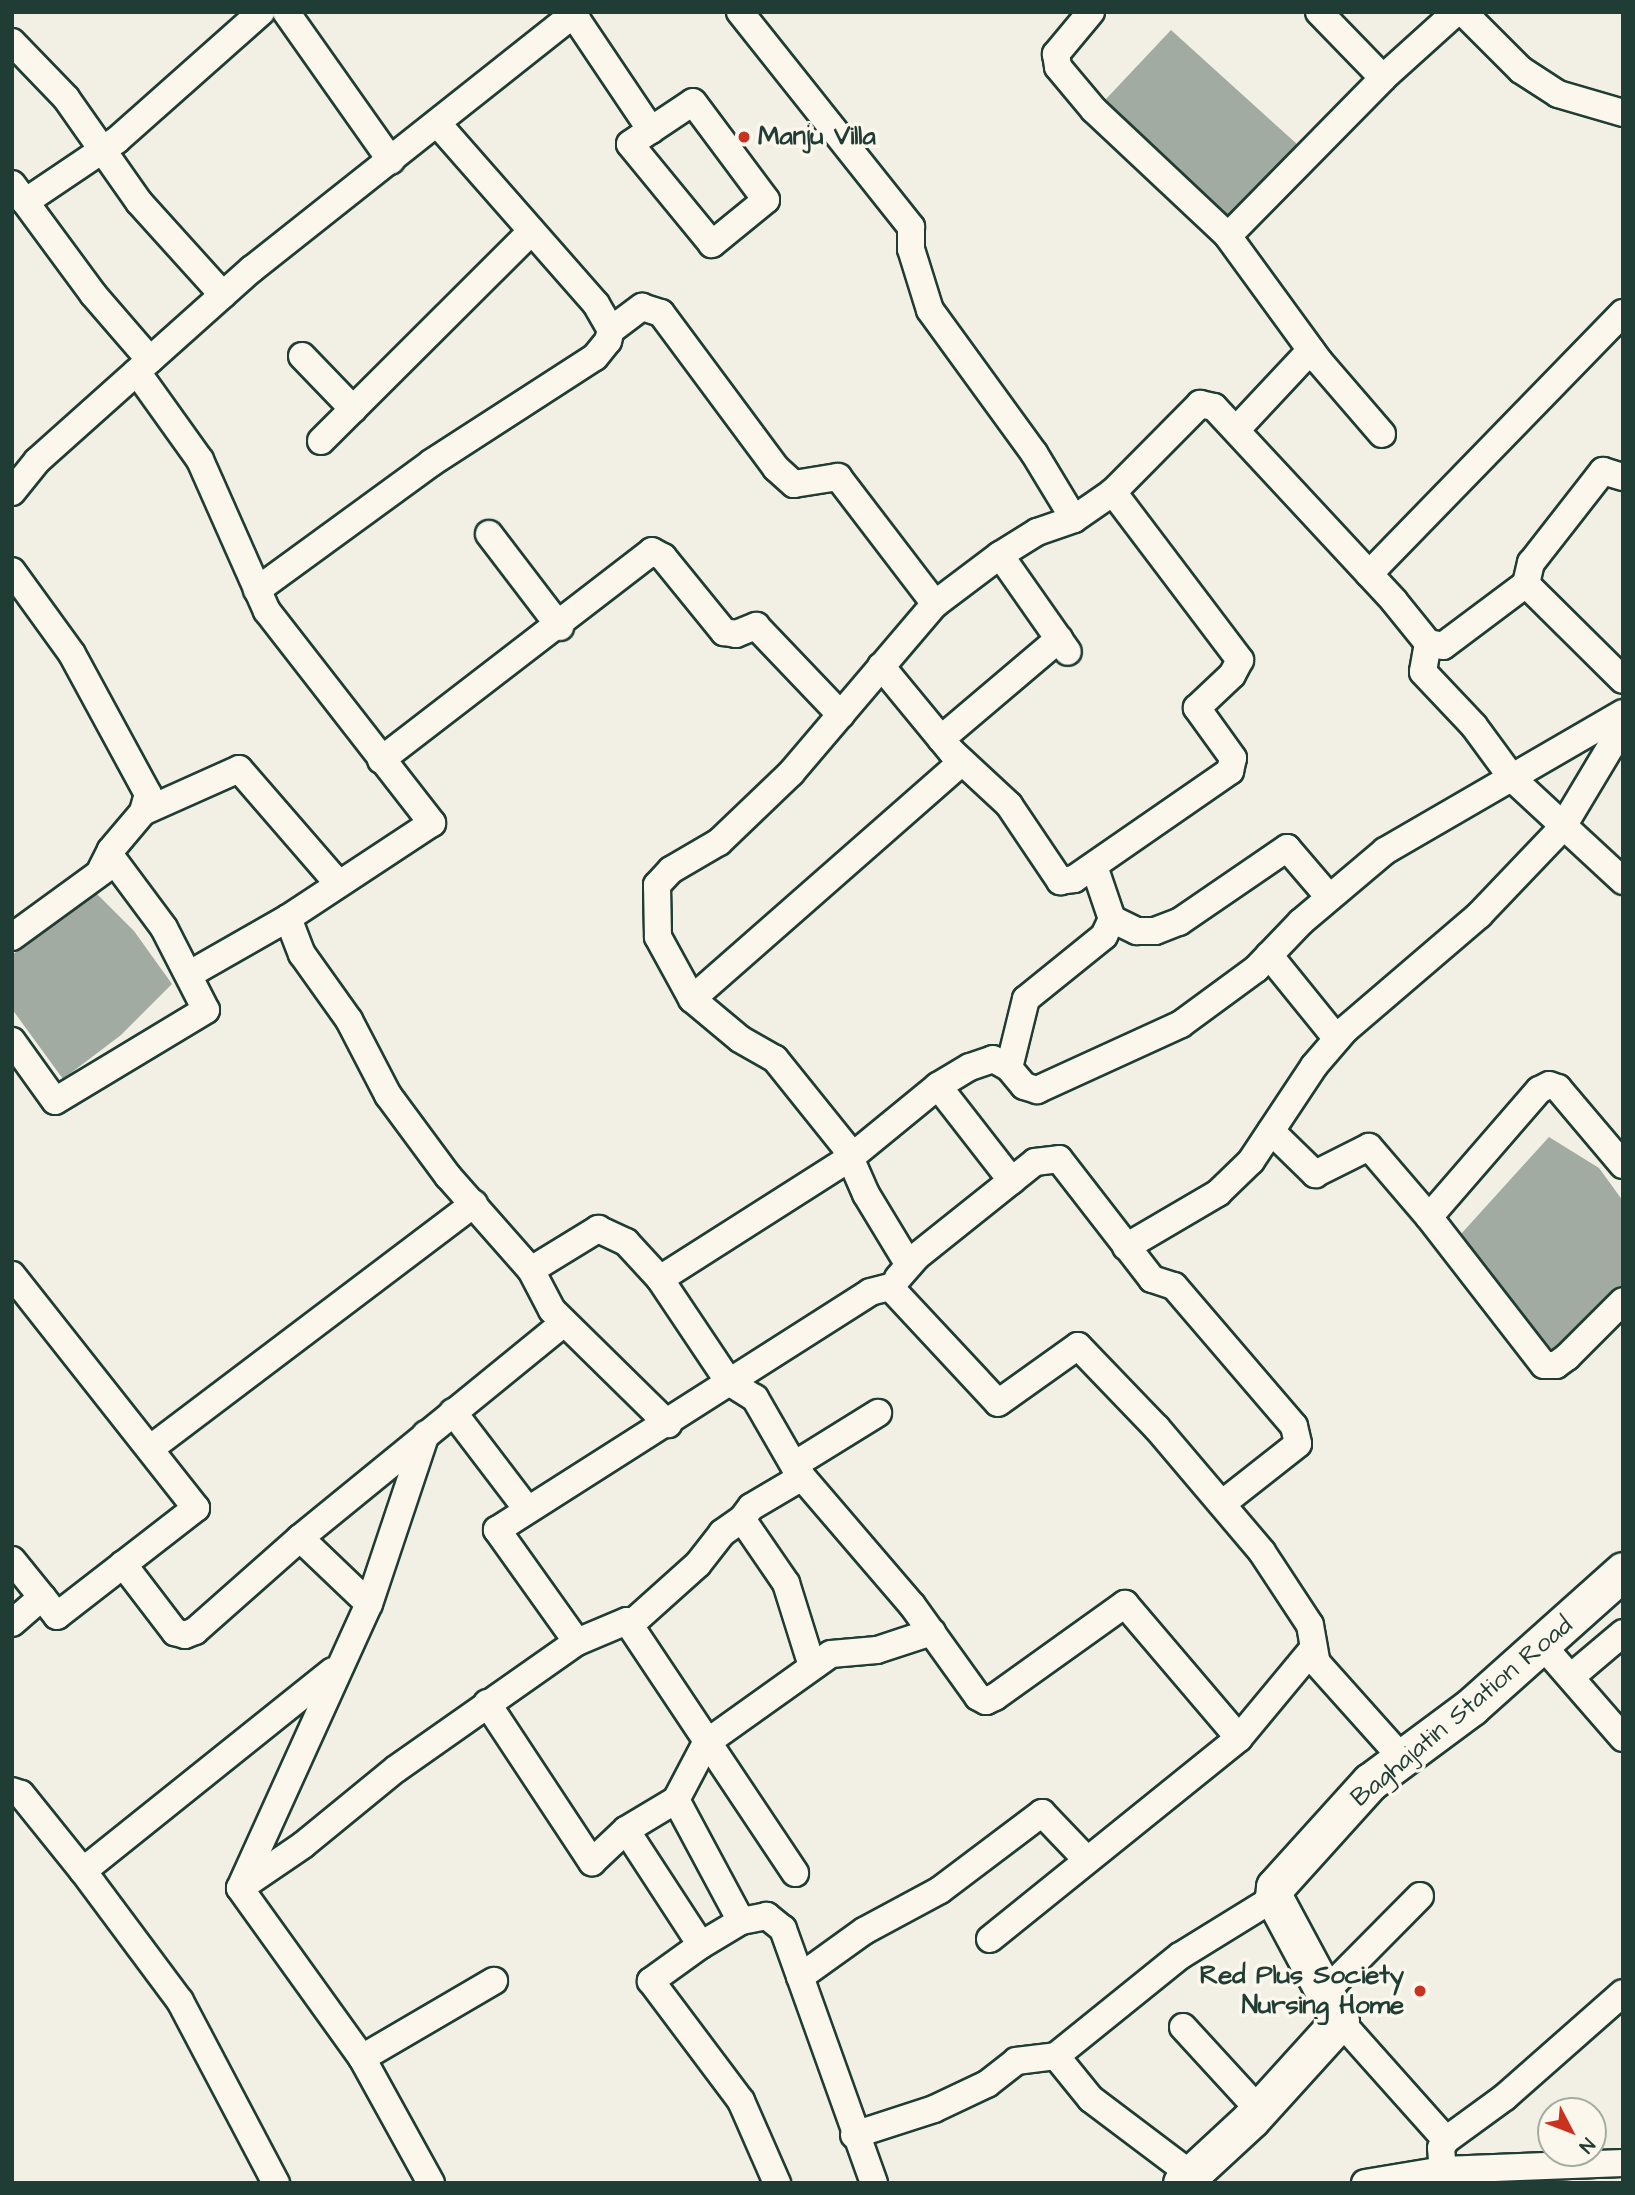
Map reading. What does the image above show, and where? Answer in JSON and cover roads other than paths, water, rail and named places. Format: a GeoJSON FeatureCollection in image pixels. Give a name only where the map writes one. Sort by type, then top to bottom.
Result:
{"type":"FeatureCollection","features":[{"type":"Feature","properties":{"kind":"street"},"geometry":{"type":"LineString","coordinates":[[190,974],[288,918],[337,882],[432,823],[318,682],[257,590],[200,460],[144,366],[19,193],[104,149],[261,12]]}},
{"type":"Feature","properties":{"kind":"street"},"geometry":{"type":"LineString","coordinates":[[286,12],[391,161]]}},
{"type":"Feature","properties":{"kind":"street"},"geometry":{"type":"LineString","coordinates":[[740,12],[911,227],[911,249],[930,310],[1034,453],[1074,519]]}},
{"type":"Feature","properties":{"kind":"street"},"geometry":{"type":"LineString","coordinates":[[1091,12],[1056,54],[1058,68],[1094,110],[1228,236],[1311,350],[1382,434]]}},
{"type":"Feature","properties":{"kind":"street"},"geometry":{"type":"LineString","coordinates":[[1319,12],[1383,78]]}},
{"type":"Feature","properties":{"kind":"street"},"geometry":{"type":"LineString","coordinates":[[1228,236],[1383,78],[1456,12]]}},
{"type":"Feature","properties":{"kind":"street"},"geometry":{"type":"LineString","coordinates":[[1462,12],[1521,70],[1549,88],[1623,113]]}},
{"type":"Feature","properties":{"kind":"street"},"geometry":{"type":"LineString","coordinates":[[12,492],[37,461],[223,295],[574,13],[651,130]]}},
{"type":"Feature","properties":{"kind":"street"},"geometry":{"type":"LineString","coordinates":[[12,41],[66,98],[147,211],[223,295]]}},
{"type":"Feature","properties":{"kind":"street"},"geometry":{"type":"LineString","coordinates":[[693,102],[766,200],[712,244],[631,144],[651,130],[693,102]]}},
{"type":"Feature","properties":{"kind":"street"},"geometry":{"type":"LineString","coordinates":[[438,124],[530,233],[596,304],[611,330]]}},
{"type":"Feature","properties":{"kind":"street"},"geometry":{"type":"LineString","coordinates":[[321,441],[530,233]]}},
{"type":"Feature","properties":{"kind":"street"},"geometry":{"type":"LineString","coordinates":[[257,590],[431,463],[595,357],[611,330],[642,307],[661,313],[776,468],[794,484],[838,477],[935,604]]}},
{"type":"Feature","properties":{"kind":"street"},"geometry":{"type":"LineString","coordinates":[[1369,574],[1623,313]]}},
{"type":"Feature","properties":{"kind":"street"},"geometry":{"type":"LineString","coordinates":[[1237,429],[1311,350]]}},
{"type":"Feature","properties":{"kind":"street"},"geometry":{"type":"LineString","coordinates":[[302,356],[353,409]]}},
{"type":"Feature","properties":{"kind":"street"},"geometry":{"type":"LineString","coordinates":[[909,1265],[866,1194],[850,1158],[775,1059],[740,1039],[692,999],[658,937],[657,885],[671,870],[719,842],[791,774],[935,604],[1000,555],[1037,533],[1074,519],[1113,492],[1200,404],[1214,407],[1237,429],[1369,574],[1427,643],[1443,646],[1525,584],[1531,563],[1603,471],[1623,477]]}},
{"type":"Feature","properties":{"kind":"street"},"geometry":{"type":"LineString","coordinates":[[881,666],[962,762],[1009,805],[1060,881],[1074,879],[1230,771],[1233,758],[1196,708],[1232,675],[1240,660],[1113,492]]}},
{"type":"Feature","properties":{"kind":"street"},"geometry":{"type":"LineString","coordinates":[[489,534],[559,626]]}},
{"type":"Feature","properties":{"kind":"street"},"geometry":{"type":"LineString","coordinates":[[381,760],[559,626],[652,551],[663,557],[724,632],[736,634],[756,626],[841,715]]}},
{"type":"Feature","properties":{"kind":"street"},"geometry":{"type":"LineString","coordinates":[[941,738],[1063,645],[1000,555]]}},
{"type":"Feature","properties":{"kind":"street"},"geometry":{"type":"LineString","coordinates":[[12,571],[72,654],[148,794],[143,812],[111,850],[101,870]]}},
{"type":"Feature","properties":{"kind":"street"},"geometry":{"type":"LineString","coordinates":[[1525,584],[1623,680]]}},
{"type":"Feature","properties":{"kind":"street"},"geometry":{"type":"LineString","coordinates":[[1427,643],[1423,672],[1475,726],[1513,779],[1562,828],[1623,881]]}},
{"type":"Feature","properties":{"kind":"street"},"geometry":{"type":"LineString","coordinates":[[660,1279],[850,1158],[938,1086],[993,1059],[1009,1068],[1024,1086],[1037,1090],[1181,1024],[1218,1000],[1329,897],[1385,851],[1444,814],[1513,779],[1623,713]]}},
{"type":"Feature","properties":{"kind":"street"},"geometry":{"type":"LineString","coordinates":[[1126,1247],[1219,1194],[1251,1161],[1337,1039],[1375,1000],[1479,915],[1562,828],[1623,726]]}},
{"type":"Feature","properties":{"kind":"street"},"geometry":{"type":"LineString","coordinates":[[692,999],[962,762]]}},
{"type":"Feature","properties":{"kind":"street"},"geometry":{"type":"LineString","coordinates":[[143,812],[239,769],[337,882]]}},
{"type":"Feature","properties":{"kind":"street"},"geometry":{"type":"LineString","coordinates":[[1112,919],[1137,931],[1155,931],[1179,922],[1287,848],[1329,897]]}},
{"type":"Feature","properties":{"kind":"street"},"geometry":{"type":"LineString","coordinates":[[12,1041],[55,1101],[206,1010],[190,974],[164,928],[115,862],[14,932]]}},
{"type":"Feature","properties":{"kind":"street"},"geometry":{"type":"LineString","coordinates":[[1009,1068],[1026,999],[1104,936],[1112,919],[1094,866]]}},
{"type":"Feature","properties":{"kind":"street"},"geometry":{"type":"LineString","coordinates":[[288,918],[302,954],[349,1020],[388,1095],[474,1204],[531,1270],[551,1310],[668,1424]]}},
{"type":"Feature","properties":{"kind":"street"},"geometry":{"type":"LineString","coordinates":[[1269,955],[1337,1039]]}},
{"type":"Feature","properties":{"kind":"street"},"geometry":{"type":"LineString","coordinates":[[1429,1217],[1539,1090],[1549,1085],[1558,1088],[1622,1164]]}},
{"type":"Feature","properties":{"kind":"street"},"geometry":{"type":"LineString","coordinates":[[938,1086],[1012,1181]]}},
{"type":"Feature","properties":{"kind":"street"},"geometry":{"type":"LineString","coordinates":[[1271,1131],[1315,1174],[1369,1147],[1429,1217],[1544,1365],[1556,1365],[1567,1357],[1623,1301]]}},
{"type":"Feature","properties":{"kind":"street"},"geometry":{"type":"LineString","coordinates":[[577,1642],[497,1530],[668,1424],[870,1292],[890,1287],[909,1265],[1035,1162],[1059,1159],[1152,1279],[1174,1286],[1298,1434],[1298,1444],[1223,1503]]}},
{"type":"Feature","properties":{"kind":"street"},"geometry":{"type":"LineString","coordinates":[[151,1448],[281,1354],[474,1204]]}},
{"type":"Feature","properties":{"kind":"street"},"geometry":{"type":"LineString","coordinates":[[531,1270],[598,1229],[626,1242],[660,1279],[729,1382],[755,1398],[798,1471],[932,1632],[978,1697],[986,1701],[1125,1604],[1239,1738]]}},
{"type":"Feature","properties":{"kind":"street"},"geometry":{"type":"LineString","coordinates":[[12,1275],[196,1508],[57,1616],[12,1560]]}},
{"type":"Feature","properties":{"kind":"street"},"geometry":{"type":"LineString","coordinates":[[890,1287],[998,1404],[1078,1346],[1223,1503],[1310,1625],[1312,1650],[1317,1663],[1402,1758]]}},
{"type":"Feature","properties":{"kind":"street"},"geometry":{"type":"LineString","coordinates":[[123,1564],[175,1632],[184,1635],[195,1631],[300,1538],[564,1323]]}},
{"type":"Feature","properties":{"kind":"street"},"geometry":{"type":"LineString","coordinates":[[453,1412],[527,1509]]}},
{"type":"Feature","properties":{"kind":"street"},"geometry":{"type":"LineString","coordinates":[[630,1625],[698,1564],[722,1533],[742,1519],[751,1507],[878,1413]]}},
{"type":"Feature","properties":{"kind":"street"},"geometry":{"type":"LineString","coordinates":[[240,1888],[369,1604],[426,1434]]}},
{"type":"Feature","properties":{"kind":"street"},"geometry":{"type":"LineString","coordinates":[[742,1519],[786,1583],[812,1666]]}},
{"type":"Feature","properties":{"kind":"street"},"geometry":{"type":"LineString","coordinates":[[300,1538],[369,1604]]}},
{"type":"Feature","properties":{"kind":"street","name":"Baghajatin Station Road"},"geometry":{"type":"LineString","coordinates":[[1273,1898],[1275,1887],[1370,1782],[1471,1707],[1543,1646],[1623,1571]]}},
{"type":"Feature","properties":{"kind":"street"},"geometry":{"type":"LineString","coordinates":[[12,1623],[42,1597]]}},
{"type":"Feature","properties":{"kind":"street"},"geometry":{"type":"LineString","coordinates":[[240,1888],[487,1703],[577,1642],[626,1620],[795,1873]]}},
{"type":"Feature","properties":{"kind":"street"},"geometry":{"type":"LineString","coordinates":[[487,1703],[592,1862],[626,1830],[676,1800],[706,1742],[812,1666],[831,1654],[877,1650],[932,1632]]}},
{"type":"Feature","properties":{"kind":"street"},"geometry":{"type":"LineString","coordinates":[[1571,1677],[1623,1633]]}},
{"type":"Feature","properties":{"kind":"street"},"geometry":{"type":"LineString","coordinates":[[1543,1646],[1623,1738]]}},
{"type":"Feature","properties":{"kind":"street"},"geometry":{"type":"LineString","coordinates":[[990,1939],[1239,1738],[1312,1650]]}},
{"type":"Feature","properties":{"kind":"street"},"geometry":{"type":"LineString","coordinates":[[83,1871],[339,1666]]}},
{"type":"Feature","properties":{"kind":"street"},"geometry":{"type":"LineString","coordinates":[[12,1791],[21,1794],[83,1871],[180,2001],[276,2183]]}},
{"type":"Feature","properties":{"kind":"street"},"geometry":{"type":"LineString","coordinates":[[676,1800],[741,1921]]}},
{"type":"Feature","properties":{"kind":"street"},"geometry":{"type":"LineString","coordinates":[[800,1977],[864,1931],[940,1890],[1042,1813],[1087,1860]]}},
{"type":"Feature","properties":{"kind":"street"},"geometry":{"type":"LineString","coordinates":[[626,1830],[701,1945]]}},
{"type":"Feature","properties":{"kind":"street"},"geometry":{"type":"LineString","coordinates":[[240,1888],[362,2058],[430,2183]]}},
{"type":"Feature","properties":{"kind":"street"},"geometry":{"type":"LineString","coordinates":[[1056,2056],[1091,2099],[1187,2179],[1259,2110],[1332,2006],[1420,1896]]}},
{"type":"Feature","properties":{"kind":"street"},"geometry":{"type":"LineString","coordinates":[[854,2136],[934,2109],[987,2084],[1016,2061],[1056,2056],[1180,1956],[1273,1898],[1332,2006],[1446,2140]]}},
{"type":"Feature","properties":{"kind":"street"},"geometry":{"type":"LineString","coordinates":[[777,2183],[741,2101],[651,1981],[701,1945],[741,1921],[767,1916],[783,1929],[854,2136],[874,2183]]}},
{"type":"Feature","properties":{"kind":"street"},"geometry":{"type":"LineString","coordinates":[[362,2058],[494,1981]]}},
{"type":"Feature","properties":{"kind":"street"},"geometry":{"type":"LineString","coordinates":[[1444,2170],[1441,2148],[1446,2140],[1505,2097],[1623,1993]]}},
{"type":"Feature","properties":{"kind":"street"},"geometry":{"type":"LineString","coordinates":[[1183,2027],[1259,2110]]}},
{"type":"Feature","properties":{"kind":"street"},"geometry":{"type":"LineString","coordinates":[[1365,2183],[1444,2170],[1623,2163]]}},
{"type":"Feature","properties":{"kind":"place","name":"Manju Villa"},"geometry":{"type":"Point","coordinates":[744,137]}},
{"type":"Feature","properties":{"kind":"place","name":"Red Plus Society Nursing Home"},"geometry":{"type":"Point","coordinates":[1420,1991]}}]}
